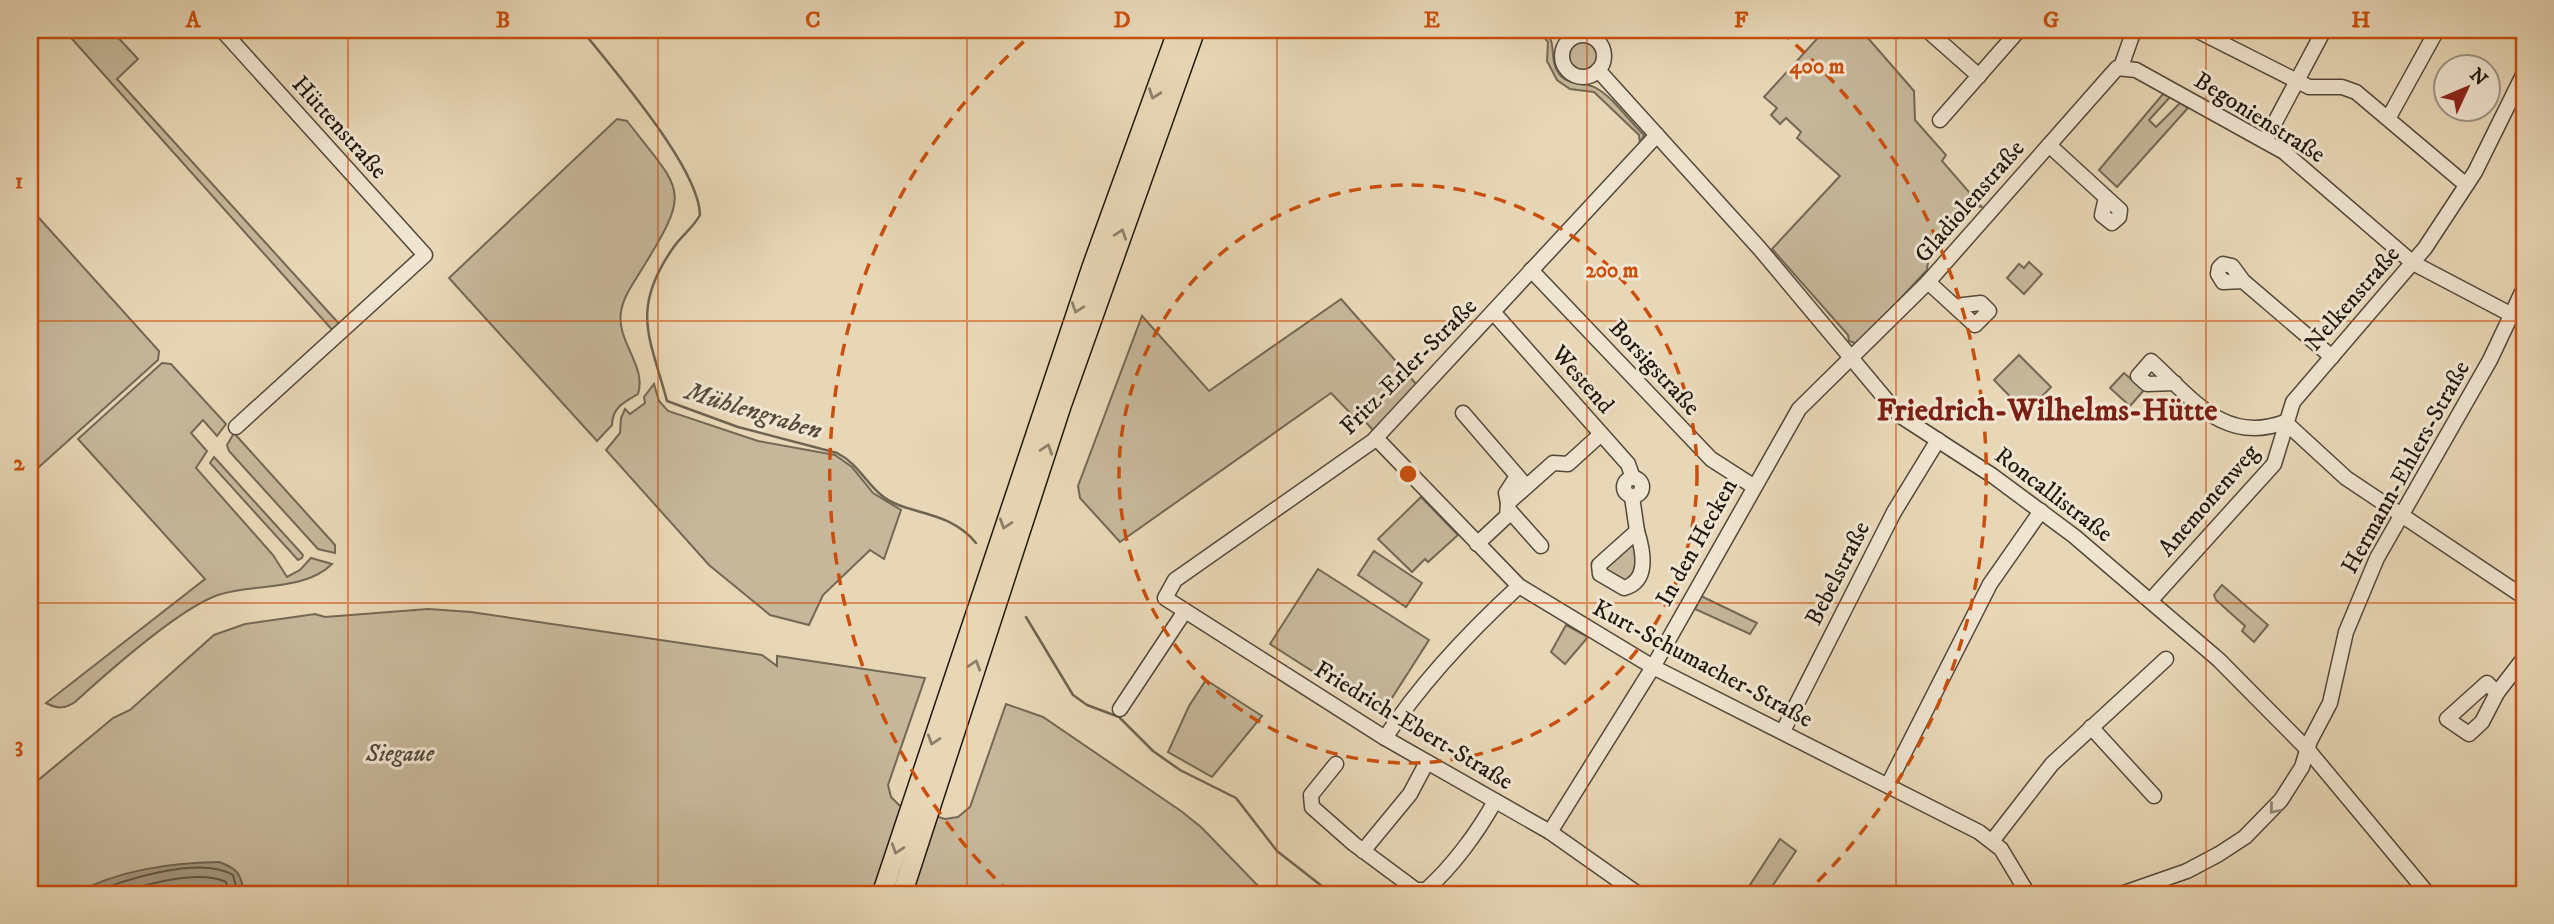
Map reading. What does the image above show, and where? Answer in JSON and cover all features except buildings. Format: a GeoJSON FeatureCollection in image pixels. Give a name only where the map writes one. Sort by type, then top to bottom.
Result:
{"type":"FeatureCollection","features":[{"type":"Feature","properties":{"kind":"highway"},"geometry":{"type":"LineString","coordinates":[[902,894],[921,807],[1091,267],[1178,30]]}},
{"type":"Feature","properties":{"kind":"highway"},"geometry":{"type":"LineString","coordinates":[[882,894],[921,807],[1195,30]]}},
{"type":"Feature","properties":{"kind":"street","name":"Hüttenstraße"},"geometry":{"type":"LineString","coordinates":[[222,30],[425,255],[236,427]]}},
{"type":"Feature","properties":{"kind":"street"},"geometry":{"type":"LineString","coordinates":[[1927,30],[1979,76]]}},
{"type":"Feature","properties":{"kind":"street"},"geometry":{"type":"LineString","coordinates":[[1940,120],[2019,30]]}},
{"type":"Feature","properties":{"kind":"street","name":"Gladiolenstraße"},"geometry":{"type":"LineString","coordinates":[[1852,358],[1928,282],[2118,68],[2134,30]]}},
{"type":"Feature","properties":{"kind":"street"},"geometry":{"type":"LineString","coordinates":[[2196,30],[2222,36],[2296,82],[2320,89],[2348,88],[2389,117],[2465,184]]}},
{"type":"Feature","properties":{"kind":"street"},"geometry":{"type":"LineString","coordinates":[[2265,141],[2324,30]]}},
{"type":"Feature","properties":{"kind":"street"},"geometry":{"type":"LineString","coordinates":[[2389,117],[2437,30]]}},
{"type":"Feature","properties":{"kind":"street"},"geometry":{"type":"LineString","coordinates":[[1565,34],[1600,34],[1603,51],[1598,70],[1582,77],[1567,70],[1561,54],[1565,34]]}},
{"type":"Feature","properties":{"kind":"street","name":"Begonienstraße"},"geometry":{"type":"LineString","coordinates":[[2118,68],[2136,70],[2265,141],[2303,166],[2378,236],[2413,263],[2512,315]]}},
{"type":"Feature","properties":{"kind":"street","name":"Roncallistraße"},"geometry":{"type":"LineString","coordinates":[[1598,70],[1760,249],[1899,415],[2041,511],[2151,600],[2219,660],[2308,750],[2428,894]]}},
{"type":"Feature","properties":{"kind":"street","name":"Nelkenstraße"},"geometry":{"type":"LineString","coordinates":[[2285,422],[2293,402],[2413,263],[2475,173],[2524,73]]}},
{"type":"Feature","properties":{"kind":"street","name":"Fritz-Erler-Straße"},"geometry":{"type":"LineString","coordinates":[[1165,598],[1175,580],[1376,438],[1657,135]]}},
{"type":"Feature","properties":{"kind":"street"},"geometry":{"type":"LineString","coordinates":[[2049,145],[2106,197]]}},
{"type":"Feature","properties":{"kind":"street","name":"Borsigstraße"},"geometry":{"type":"LineString","coordinates":[[1531,270],[1711,459],[1754,486]]}},
{"type":"Feature","properties":{"kind":"street"},"geometry":{"type":"LineString","coordinates":[[2243,281],[2332,357]]}},
{"type":"Feature","properties":{"kind":"street"},"geometry":{"type":"LineString","coordinates":[[1928,282],[1955,306]]}},
{"type":"Feature","properties":{"kind":"street","name":"Hermann-Ehlers-Straße"},"geometry":{"type":"LineString","coordinates":[[2121,894],[2187,871],[2245,837],[2281,800],[2302,767],[2332,697],[2353,613],[2401,514],[2490,360],[2524,288]]}},
{"type":"Feature","properties":{"kind":"street","name":"Westend"},"geometry":{"type":"LineString","coordinates":[[1493,313],[1628,464],[1633,478],[1624,487],[1632,497],[1637,531]]}},
{"type":"Feature","properties":{"kind":"street","name":"In den Hecken"},"geometry":{"type":"LineString","coordinates":[[1550,832],[1653,667],[1799,409],[1852,358]]}},
{"type":"Feature","properties":{"kind":"street"},"geometry":{"type":"LineString","coordinates":[[2175,383],[2224,425],[2247,428],[2285,422],[2331,467],[2524,597]]}},
{"type":"Feature","properties":{"kind":"street"},"geometry":{"type":"LineString","coordinates":[[1463,413],[1522,481]]}},
{"type":"Feature","properties":{"kind":"street","name":"Anemonenweg"},"geometry":{"type":"LineString","coordinates":[[2151,600],[2274,464],[2285,422]]}},
{"type":"Feature","properties":{"kind":"street"},"geometry":{"type":"LineString","coordinates":[[1477,544],[1507,516],[1522,481],[1553,463],[1568,464],[1601,434]]}},
{"type":"Feature","properties":{"kind":"street","name":"Kurt-Schumacher-Straße"},"geometry":{"type":"LineString","coordinates":[[1376,438],[1519,586],[1653,667],[1783,731],[1993,841],[2009,859],[2028,894]]}},
{"type":"Feature","properties":{"kind":"street","name":"Bebelstraße"},"geometry":{"type":"LineString","coordinates":[[1783,731],[1894,512],[1938,440]]}},
{"type":"Feature","properties":{"kind":"street"},"geometry":{"type":"LineString","coordinates":[[1509,507],[1541,546]]}},
{"type":"Feature","properties":{"kind":"street"},"geometry":{"type":"LineString","coordinates":[[1888,785],[1990,584],[2041,511]]}},
{"type":"Feature","properties":{"kind":"street"},"geometry":{"type":"LineString","coordinates":[[1384,738],[1411,701],[1470,631],[1519,586]]}},
{"type":"Feature","properties":{"kind":"street","name":"Friedrich-Ebert-Straße"},"geometry":{"type":"LineString","coordinates":[[1165,598],[1384,738],[1550,832],[1638,894]]}},
{"type":"Feature","properties":{"kind":"street"},"geometry":{"type":"LineString","coordinates":[[1120,709],[1185,611]]}},
{"type":"Feature","properties":{"kind":"street"},"geometry":{"type":"LineString","coordinates":[[2497,693],[2524,658]]}},
{"type":"Feature","properties":{"kind":"street"},"geometry":{"type":"LineString","coordinates":[[1993,841],[2045,771],[2166,659]]}},
{"type":"Feature","properties":{"kind":"street"},"geometry":{"type":"LineString","coordinates":[[2091,727],[2154,796]]}},
{"type":"Feature","properties":{"kind":"street"},"geometry":{"type":"LineString","coordinates":[[1363,851],[1410,794],[1427,762]]}},
{"type":"Feature","properties":{"kind":"street"},"geometry":{"type":"LineString","coordinates":[[1335,764],[1311,794],[1311,803],[1363,851],[1413,888],[1424,891],[1481,827],[1495,801]]}},
{"type":"Feature","properties":{"kind":"green space"},"geometry":{"type":"Polygon","coordinates":[[[64,30],[111,30],[138,59],[117,79],[342,327],[335,333],[64,30]]]}},
{"type":"Feature","properties":{"kind":"green space"},"geometry":{"type":"Polygon","coordinates":[[[1538,30],[1545,30],[1549,35],[1554,64],[1560,75],[1573,83],[1596,88],[1609,98],[1644,135],[1640,144],[1639,135],[1594,92],[1570,89],[1557,80],[1547,61],[1548,42],[1538,30]]]}},
{"type":"Feature","properties":{"kind":"green space"},"geometry":{"type":"Polygon","coordinates":[[[1825,30],[1861,30],[1914,91],[1915,120],[1946,155],[1942,161],[1982,207],[1974,206],[1944,235],[1932,252],[1927,270],[1858,344],[1849,341],[1848,335],[1772,249],[1840,176],[1797,138],[1801,132],[1786,118],[1780,124],[1771,115],[1777,108],[1764,97],[1825,30]]]}},
{"type":"Feature","properties":{"kind":"green space"},"geometry":{"type":"Polygon","coordinates":[[[1583,41],[1594,45],[1598,56],[1594,67],[1583,71],[1572,67],[1568,56],[1572,45],[1583,41]]]}},
{"type":"Feature","properties":{"kind":"green space"},"geometry":{"type":"Polygon","coordinates":[[[2163,94],[2170,97],[2149,120],[2156,127],[2180,103],[2188,108],[2117,187],[2099,170],[2163,94]]]}},
{"type":"Feature","properties":{"kind":"green space"},"geometry":{"type":"Polygon","coordinates":[[[617,119],[627,121],[670,178],[674,206],[669,222],[622,306],[621,323],[638,373],[638,394],[620,406],[614,414],[612,425],[597,441],[449,278],[617,119]]]}},
{"type":"Feature","properties":{"kind":"green space"},"geometry":{"type":"Polygon","coordinates":[[[30,208],[159,351],[158,360],[30,475],[30,208]]]}},
{"type":"Feature","properties":{"kind":"green space"},"geometry":{"type":"Polygon","coordinates":[[[2029,262],[2042,274],[2024,294],[2007,278],[2019,264],[2024,268],[2029,262]]]}},
{"type":"Feature","properties":{"kind":"green space"},"geometry":{"type":"Polygon","coordinates":[[[1341,299],[1417,385],[1374,431],[1360,416],[1356,419],[1331,393],[1120,542],[1080,498],[1078,486],[1142,316],[1209,391],[1341,299]]]}},
{"type":"Feature","properties":{"kind":"green space"},"geometry":{"type":"Polygon","coordinates":[[[2019,355],[2051,387],[2026,413],[1994,380],[2019,355]]]}},
{"type":"Feature","properties":{"kind":"green space"},"geometry":{"type":"Polygon","coordinates":[[[162,363],[171,364],[226,424],[217,436],[203,420],[191,433],[207,451],[196,468],[273,555],[287,577],[300,570],[311,558],[332,564],[307,579],[277,586],[232,591],[202,602],[144,642],[75,702],[64,707],[54,706],[46,703],[205,579],[78,439],[162,363]]]}},
{"type":"Feature","properties":{"kind":"green space"},"geometry":{"type":"Polygon","coordinates":[[[2124,373],[2144,390],[2130,406],[2110,388],[2124,373]]]}},
{"type":"Feature","properties":{"kind":"green space"},"geometry":{"type":"Polygon","coordinates":[[[654,384],[659,401],[668,411],[758,441],[835,455],[852,467],[873,493],[901,510],[884,559],[870,550],[823,595],[809,625],[770,615],[709,565],[606,450],[620,433],[625,409],[630,414],[645,403],[644,397],[654,384]]]}},
{"type":"Feature","properties":{"kind":"green space"},"geometry":{"type":"Polygon","coordinates":[[[234,433],[335,545],[335,553],[318,549],[229,451],[227,445],[234,433]]]}},
{"type":"Feature","properties":{"kind":"green space"},"geometry":{"type":"Polygon","coordinates":[[[214,457],[303,555],[302,558],[298,560],[210,463],[214,457]]]}},
{"type":"Feature","properties":{"kind":"green space"},"geometry":{"type":"Polygon","coordinates":[[[1421,497],[1458,535],[1428,562],[1425,559],[1412,572],[1378,539],[1421,497]]]}},
{"type":"Feature","properties":{"kind":"green space"},"geometry":{"type":"Polygon","coordinates":[[[1632,543],[1639,557],[1632,577],[1624,582],[1607,573],[1606,562],[1632,543]]]}},
{"type":"Feature","properties":{"kind":"green space"},"geometry":{"type":"Polygon","coordinates":[[[1374,551],[1422,583],[1406,607],[1358,575],[1374,551]]]}},
{"type":"Feature","properties":{"kind":"green space"},"geometry":{"type":"Polygon","coordinates":[[[1318,569],[1429,640],[1381,715],[1270,644],[1318,569]]]}},
{"type":"Feature","properties":{"kind":"green space"},"geometry":{"type":"Polygon","coordinates":[[[2222,585],[2268,625],[2254,642],[2242,631],[2245,626],[2216,600],[2214,595],[2222,585]]]}},
{"type":"Feature","properties":{"kind":"green space"},"geometry":{"type":"Polygon","coordinates":[[[1701,596],[1757,623],[1750,634],[1695,609],[1701,596]]]}},
{"type":"Feature","properties":{"kind":"green space","name":"Siegaue"},"geometry":{"type":"Polygon","coordinates":[[[428,609],[471,612],[762,655],[777,666],[777,656],[925,678],[888,785],[891,797],[899,805],[945,819],[958,817],[970,807],[1006,704],[1043,717],[1181,811],[1201,827],[1266,894],[30,894],[30,787],[113,718],[130,710],[214,635],[245,624],[315,614],[325,617],[428,609]]]}},
{"type":"Feature","properties":{"kind":"green space"},"geometry":{"type":"Polygon","coordinates":[[[1566,625],[1588,637],[1565,664],[1551,652],[1566,625]]]}},
{"type":"Feature","properties":{"kind":"green space"},"geometry":{"type":"Polygon","coordinates":[[[1206,680],[1262,716],[1212,777],[1168,752],[1189,706],[1206,680]]]}},
{"type":"Feature","properties":{"kind":"green space"},"geometry":{"type":"Polygon","coordinates":[[[1780,839],[1796,851],[1767,894],[1751,894],[1746,891],[1780,839]]]}},
{"type":"Feature","properties":{"kind":"water"},"geometry":{"type":"Polygon","coordinates":[[[219,862],[238,873],[245,894],[74,894],[108,879],[144,869],[219,862]]]}},
{"type":"Feature","properties":{"kind":"waterway","name":"Mühlengraben"},"geometry":{"type":"LineString","coordinates":[[582,30],[633,93],[670,146],[686,171],[696,195],[700,215],[676,244],[660,270],[648,307],[650,341],[667,401],[738,427],[837,453],[890,501],[953,524],[976,543]]}},
{"type":"Feature","properties":{"kind":"waterway","name":"Mühlengraben"},"geometry":{"type":"LineString","coordinates":[[1026,617],[1073,695],[1087,705],[1119,717],[1153,751],[1180,770],[1236,798],[1277,851],[1332,894]]}},
{"type":"Feature","properties":{"kind":"district","name":"Friedrich-Wilhelms-Hütte"},"geometry":{"type":"Point","coordinates":[2047,409]}}]}
